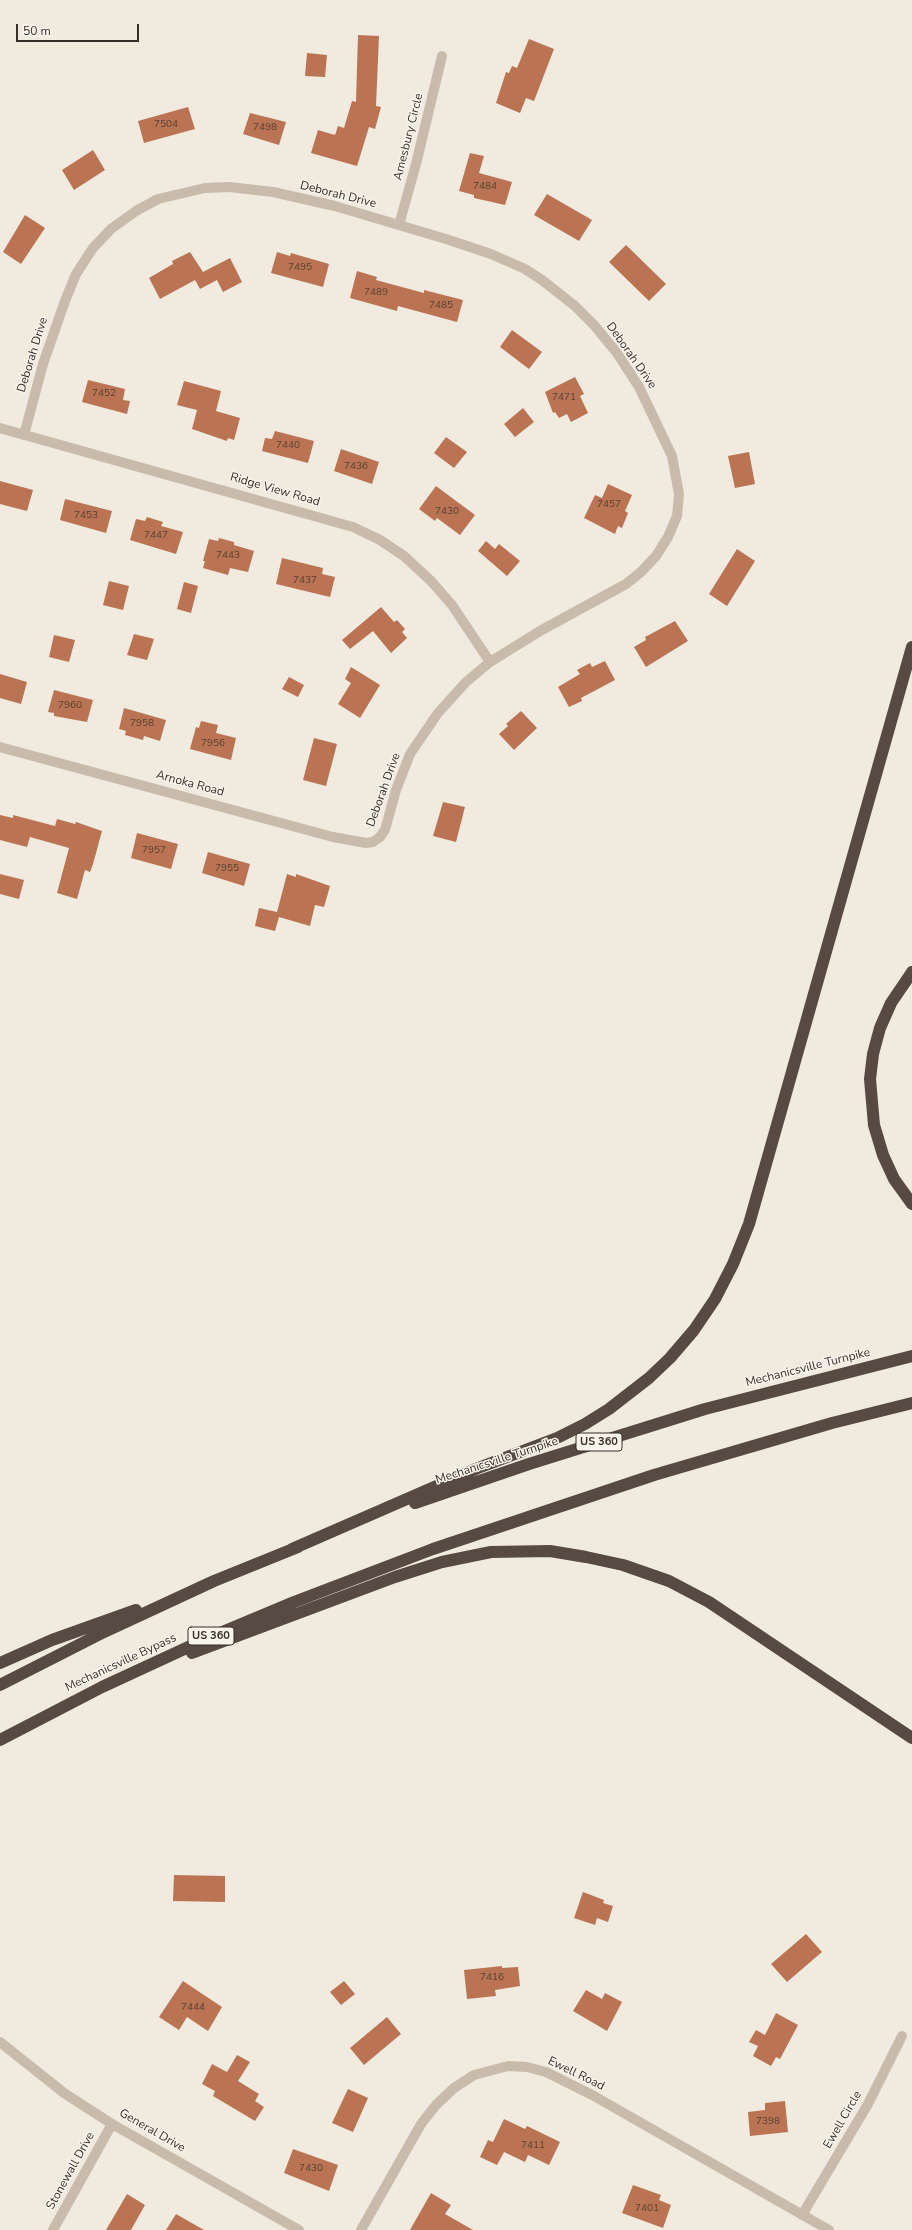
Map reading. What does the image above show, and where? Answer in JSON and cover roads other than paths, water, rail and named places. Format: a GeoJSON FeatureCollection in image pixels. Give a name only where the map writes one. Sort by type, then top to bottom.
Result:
{"type":"FeatureCollection","features":[{"type":"Feature","properties":{"kind":"highway"},"geometry":{"type":"LineString","coordinates":[[292,1549],[478,1468],[557,1438],[584,1424],[609,1409],[649,1378],[670,1358],[694,1330],[718,1293],[733,1264],[749,1224],[912,648]]}},
{"type":"Feature","properties":{"kind":"highway"},"geometry":{"type":"LineString","coordinates":[[912,972],[891,1003],[880,1028],[873,1054],[870,1086],[874,1125],[883,1156],[894,1179],[912,1204]]}},
{"type":"Feature","properties":{"kind":"highway","name":"Mechanicsville Turnpike"},"geometry":{"type":"LineString","coordinates":[[214,1582],[292,1549],[401,1507],[604,1440],[705,1409],[912,1356]]}},
{"type":"Feature","properties":{"kind":"highway","name":"Mechanicsville Bypass"},"geometry":{"type":"LineString","coordinates":[[0,1740],[102,1687],[208,1638],[322,1591],[434,1549],[654,1475],[832,1423],[912,1403]]}},
{"type":"Feature","properties":{"kind":"highway"},"geometry":{"type":"LineString","coordinates":[[102,1687],[418,1569],[491,1552],[550,1551],[586,1556],[623,1566],[669,1581],[702,1598],[761,1635],[912,1738]]}},
{"type":"Feature","properties":{"kind":"highway"},"geometry":{"type":"LineString","coordinates":[[0,1663],[52,1640],[214,1582]]}},
{"type":"Feature","properties":{"kind":"highway","name":"US 360"},"geometry":{"type":"LineString","coordinates":[[0,1684],[104,1632],[214,1582]]}},
{"type":"Feature","properties":{"kind":"street","name":"Amesbury Circle"},"geometry":{"type":"LineString","coordinates":[[399,225],[416,164],[442,56]]}},
{"type":"Feature","properties":{"kind":"street","name":"Deborah Drive"},"geometry":{"type":"LineString","coordinates":[[24,435],[43,364],[76,274],[93,248],[111,229],[136,211],[158,199],[205,188],[229,187],[288,196],[335,206],[490,254],[525,269],[575,306],[594,326],[617,353],[639,387],[672,456],[679,494],[677,516],[668,537],[656,556],[641,572],[626,584],[540,631],[490,662],[466,682],[438,713],[417,742],[396,790],[385,830],[380,837],[373,842]]}},
{"type":"Feature","properties":{"kind":"street","name":"Ridge View Road"},"geometry":{"type":"LineString","coordinates":[[0,428],[353,527],[380,540],[404,556],[431,581],[452,605],[490,662]]}},
{"type":"Feature","properties":{"kind":"street","name":"Arnoka Road"},"geometry":{"type":"LineString","coordinates":[[0,747],[333,837],[366,843],[373,842]]}},
{"type":"Feature","properties":{"kind":"street","name":"Ewell Circle"},"geometry":{"type":"LineString","coordinates":[[802,2215],[868,2104],[902,2036]]}},
{"type":"Feature","properties":{"kind":"street","name":"General Drive"},"geometry":{"type":"LineString","coordinates":[[0,2042],[64,2093],[112,2124],[299,2230]]}},
{"type":"Feature","properties":{"kind":"street","name":"Ewell Road"},"geometry":{"type":"LineString","coordinates":[[361,2230],[421,2124],[436,2105],[454,2088],[474,2075],[508,2066],[527,2067],[546,2072],[594,2096],[829,2230]]}},
{"type":"Feature","properties":{"kind":"street","name":"Stonewall Drive"},"geometry":{"type":"LineString","coordinates":[[53,2230],[112,2124]]}}]}
